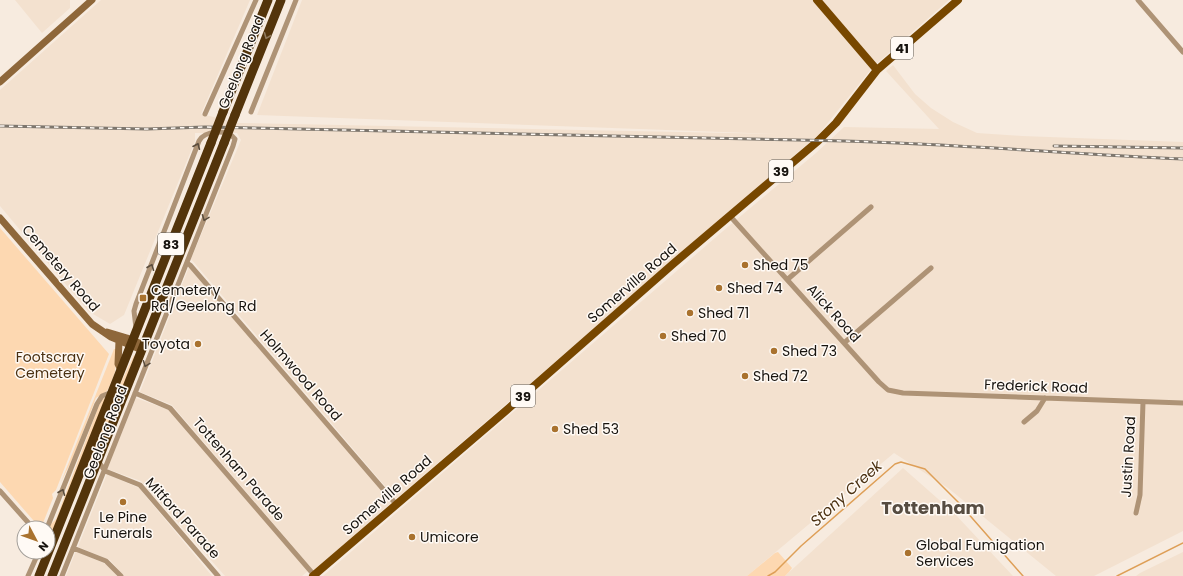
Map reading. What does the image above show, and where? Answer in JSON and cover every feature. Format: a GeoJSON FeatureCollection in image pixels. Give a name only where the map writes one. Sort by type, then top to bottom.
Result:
{"type":"FeatureCollection","features":[{"type":"Feature","properties":{"kind":"highway","name":"Geelong Road"},"geometry":{"type":"LineString","coordinates":[[56,529],[81,471],[268,0]]}},
{"type":"Feature","properties":{"kind":"highway","name":"Geelong Road"},"geometry":{"type":"LineString","coordinates":[[52,576],[95,467],[146,348],[161,301],[281,0]]}},
{"type":"Feature","properties":{"kind":"highway"},"geometry":{"type":"LineString","coordinates":[[81,471],[92,466],[95,467]]}},
{"type":"Feature","properties":{"kind":"highway"},"geometry":{"type":"LineString","coordinates":[[56,544],[65,543]]}},
{"type":"Feature","properties":{"kind":"highway","name":"Geelong Road"},"geometry":{"type":"LineString","coordinates":[[39,576],[44,560]]}},
{"type":"Feature","properties":{"kind":"main road"},"geometry":{"type":"LineString","coordinates":[[817,0],[877,70]]}},
{"type":"Feature","properties":{"kind":"main road","name":"Somerville Road"},"geometry":{"type":"LineString","coordinates":[[314,575],[820,138],[836,123],[877,70],[958,0]]}},
{"type":"Feature","properties":{"kind":"street","name":"Geelong Road"},"geometry":{"type":"LineString","coordinates":[[205,114],[256,0]]}},
{"type":"Feature","properties":{"kind":"street","name":"Geelong Road"},"geometry":{"type":"LineString","coordinates":[[251,112],[296,0]]}},
{"type":"Feature","properties":{"kind":"street"},"geometry":{"type":"LineString","coordinates":[[1138,0],[1183,52]]}},
{"type":"Feature","properties":{"kind":"street"},"geometry":{"type":"LineString","coordinates":[[0,82],[87,1]]}},
{"type":"Feature","properties":{"kind":"street","name":"Geelong Road"},"geometry":{"type":"LineString","coordinates":[[62,576],[135,393],[146,348],[173,298],[234,143],[235,139],[230,135],[208,133],[199,141],[135,308],[136,331]]}},
{"type":"Feature","properties":{"kind":"street"},"geometry":{"type":"LineString","coordinates":[[788,279],[872,207]]}},
{"type":"Feature","properties":{"kind":"street","name":"Alick Road"},"geometry":{"type":"LineString","coordinates":[[730,216],[879,382],[888,390]]}},
{"type":"Feature","properties":{"kind":"street","name":"Cemetery Road"},"geometry":{"type":"LineString","coordinates":[[0,218],[86,318],[98,329],[146,348]]}},
{"type":"Feature","properties":{"kind":"street","name":"Holmwood Road"},"geometry":{"type":"LineString","coordinates":[[187,263],[396,504]]}},
{"type":"Feature","properties":{"kind":"street"},"geometry":{"type":"LineString","coordinates":[[844,343],[931,268]]}},
{"type":"Feature","properties":{"kind":"street"},"geometry":{"type":"LineString","coordinates":[[161,301],[173,298]]}},
{"type":"Feature","properties":{"kind":"street","name":"Cemetery Road"},"geometry":{"type":"LineString","coordinates":[[105,332],[119,341],[132,343]]}},
{"type":"Feature","properties":{"kind":"street"},"geometry":{"type":"LineString","coordinates":[[119,341],[118,364],[121,370]]}},
{"type":"Feature","properties":{"kind":"street","name":"Frederick Road"},"geometry":{"type":"LineString","coordinates":[[888,390],[903,393],[1183,403]]}},
{"type":"Feature","properties":{"kind":"street","name":"Geelong Road"},"geometry":{"type":"LineString","coordinates":[[50,520],[97,404],[102,396],[112,392]]}},
{"type":"Feature","properties":{"kind":"street","name":"Tottenham Parade"},"geometry":{"type":"LineString","coordinates":[[135,393],[170,408],[314,575]]}},
{"type":"Feature","properties":{"kind":"street"},"geometry":{"type":"LineString","coordinates":[[1024,422],[1037,411],[1045,398]]}},
{"type":"Feature","properties":{"kind":"street","name":"Justin Road"},"geometry":{"type":"LineString","coordinates":[[1136,513],[1140,495],[1142,402]]}},
{"type":"Feature","properties":{"kind":"street"},"geometry":{"type":"LineString","coordinates":[[95,467],[105,471]]}},
{"type":"Feature","properties":{"kind":"street"},"geometry":{"type":"LineString","coordinates":[[95,467],[105,471]]}},
{"type":"Feature","properties":{"kind":"street","name":"Mitford Parade"},"geometry":{"type":"LineString","coordinates":[[105,471],[140,485],[218,576]]}},
{"type":"Feature","properties":{"kind":"street"},"geometry":{"type":"LineString","coordinates":[[0,491],[26,520]]}},
{"type":"Feature","properties":{"kind":"street"},"geometry":{"type":"LineString","coordinates":[[73,548],[109,563],[120,576]]}},
{"type":"Feature","properties":{"kind":"street","name":"Geelong Road"},"geometry":{"type":"LineString","coordinates":[[28,576],[35,560]]}},
{"type":"Feature","properties":{"kind":"shaded area"},"geometry":{"type":"Polygon","coordinates":[[[15,0],[70,0],[70,8],[42,33],[15,0]]]}},
{"type":"Feature","properties":{"kind":"shaded area"},"geometry":{"type":"Polygon","coordinates":[[[101,0],[250,0],[201,114],[239,123],[779,134],[257,115],[302,0],[812,0],[872,68],[818,135],[396,499],[191,259],[241,140],[237,133],[195,133],[195,141],[124,315],[110,324],[88,311],[0,206],[0,90],[101,0]]]}},
{"type":"Feature","properties":{"kind":"shaded area"},"geometry":{"type":"Polygon","coordinates":[[[817,0],[949,0],[874,66],[817,0]]]}},
{"type":"Feature","properties":{"kind":"shaded area"},"geometry":{"type":"Polygon","coordinates":[[[893,65],[915,94],[931,108],[953,122],[977,133],[1183,142],[1183,531],[1094,576],[1056,576],[948,488],[894,453],[747,576],[323,576],[730,225],[816,153],[844,127],[939,129],[886,71],[893,65]]]}},
{"type":"Feature","properties":{"kind":"shaded area"},"geometry":{"type":"Polygon","coordinates":[[[189,267],[392,502],[314,571],[172,405],[140,392],[189,267]]]}},
{"type":"Feature","properties":{"kind":"shaded area"},"geometry":{"type":"Polygon","coordinates":[[[136,398],[169,410],[308,571],[302,576],[225,576],[141,481],[107,469],[136,398]]]}},
{"type":"Feature","properties":{"kind":"shaded area"},"geometry":{"type":"Polygon","coordinates":[[[903,468],[954,513],[1013,576],[785,576],[903,468]]]}},
{"type":"Feature","properties":{"kind":"shaded area"},"geometry":{"type":"Polygon","coordinates":[[[107,474],[139,488],[212,576],[124,576],[110,560],[78,547],[107,474]]]}},
{"type":"Feature","properties":{"kind":"shaded area"},"geometry":{"type":"Polygon","coordinates":[[[76,551],[108,565],[117,576],[66,576],[76,551]]]}},
{"type":"Feature","properties":{"kind":"shaded area"},"geometry":{"type":"Polygon","coordinates":[[[1183,552],[1183,576],[1136,576],[1140,573],[1183,552]]]}},
{"type":"Feature","properties":{"kind":"green space","name":"Footscray Cemetery"},"geometry":{"type":"Polygon","coordinates":[[[0,228],[109,354],[56,490],[52,494],[53,498],[44,520],[33,520],[0,482],[0,228]]]}},
{"type":"Feature","properties":{"kind":"green space"},"geometry":{"type":"Polygon","coordinates":[[[114,349],[117,349],[115,372],[110,385],[107,391],[96,398],[73,458],[61,482],[114,349]]]}},
{"type":"Feature","properties":{"kind":"green space"},"geometry":{"type":"Polygon","coordinates":[[[134,355],[135,356],[94,461],[92,462],[90,461],[92,453],[116,393],[134,355]]]}},
{"type":"Feature","properties":{"kind":"green space"},"geometry":{"type":"Polygon","coordinates":[[[106,397],[56,522],[55,520],[102,399],[106,397]]]}},
{"type":"Feature","properties":{"kind":"green space"},"geometry":{"type":"Polygon","coordinates":[[[778,552],[792,568],[785,576],[747,576],[775,553],[778,552]]]}},
{"type":"Feature","properties":{"kind":"waterway","name":"Stony Creek"},"geometry":{"type":"LineString","coordinates":[[768,576],[775,572],[801,546],[895,464],[901,462],[925,469],[958,502],[1023,576]]}},
{"type":"Feature","properties":{"kind":"waterway","name":"Stony Creek"},"geometry":{"type":"LineString","coordinates":[[1117,576],[1183,543]]}},
{"type":"Feature","properties":{"kind":"railway"},"geometry":{"type":"LineString","coordinates":[[0,126],[147,129],[205,127],[845,141],[930,144],[1183,159]]}},
{"type":"Feature","properties":{"kind":"railway"},"geometry":{"type":"LineString","coordinates":[[1054,146],[1183,148]]}},
{"type":"Feature","properties":{"kind":"place","name":"Shed 75"},"geometry":{"type":"Point","coordinates":[745,265]}},
{"type":"Feature","properties":{"kind":"place","name":"Shed 74"},"geometry":{"type":"Point","coordinates":[719,288]}},
{"type":"Feature","properties":{"kind":"place","name":"Cemetery Rd/Geelong Rd"},"geometry":{"type":"Point","coordinates":[143,298]}},
{"type":"Feature","properties":{"kind":"place","name":"Shed 71"},"geometry":{"type":"Point","coordinates":[690,313]}},
{"type":"Feature","properties":{"kind":"place","name":"Shed 70"},"geometry":{"type":"Point","coordinates":[663,336]}},
{"type":"Feature","properties":{"kind":"place","name":"Toyota"},"geometry":{"type":"Point","coordinates":[198,344]}},
{"type":"Feature","properties":{"kind":"place","name":"Shed 73"},"geometry":{"type":"Point","coordinates":[774,351]}},
{"type":"Feature","properties":{"kind":"place","name":"Shed 72"},"geometry":{"type":"Point","coordinates":[745,376]}},
{"type":"Feature","properties":{"kind":"place","name":"Shed 53"},"geometry":{"type":"Point","coordinates":[555,429]}},
{"type":"Feature","properties":{"kind":"place","name":"Le Pine Funerals"},"geometry":{"type":"Point","coordinates":[123,502]}},
{"type":"Feature","properties":{"kind":"place","name":"Umicore"},"geometry":{"type":"Point","coordinates":[412,537]}},
{"type":"Feature","properties":{"kind":"place","name":"Global Fumigation Services"},"geometry":{"type":"Point","coordinates":[908,553]}},
{"type":"Feature","properties":{"kind":"district","name":"Tottenham"},"geometry":{"type":"Point","coordinates":[933,507]}}]}
